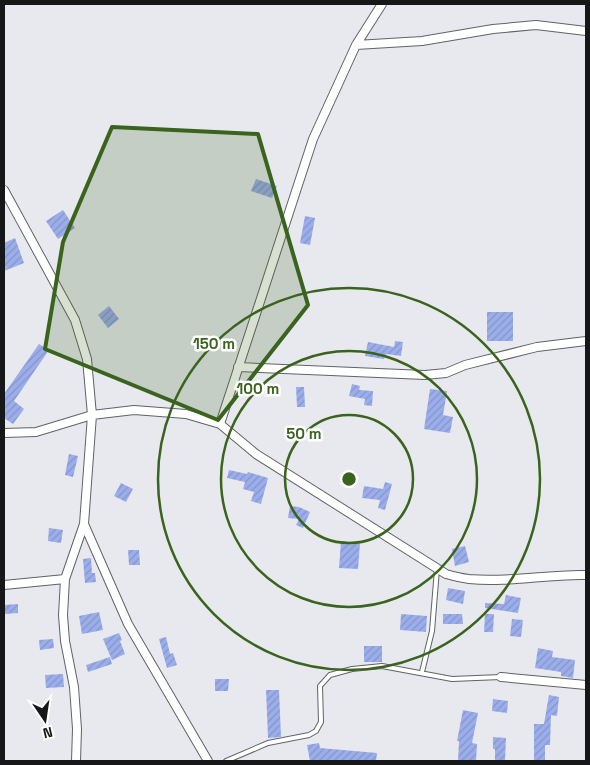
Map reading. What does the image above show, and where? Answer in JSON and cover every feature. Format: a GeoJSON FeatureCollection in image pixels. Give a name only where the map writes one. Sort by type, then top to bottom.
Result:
{"type":"FeatureCollection","features":[{"type":"Feature","properties":{"kind":"street"},"geometry":{"type":"LineString","coordinates":[[220,424],[313,140],[356,45],[382,4]]}},
{"type":"Feature","properties":{"kind":"street"},"geometry":{"type":"LineString","coordinates":[[356,45],[422,41],[493,29],[536,25],[586,31]]}},
{"type":"Feature","properties":{"kind":"street"},"geometry":{"type":"LineString","coordinates":[[4,190],[76,320],[87,359],[92,415],[84,524],[66,580],[63,615],[65,641],[74,688],[77,729],[76,761]]}},
{"type":"Feature","properties":{"kind":"street"},"geometry":{"type":"LineString","coordinates":[[238,367],[425,375],[446,373],[465,365],[537,347],[586,341]]}},
{"type":"Feature","properties":{"kind":"street"},"geometry":{"type":"LineString","coordinates":[[4,433],[36,432],[92,415],[134,410],[186,414],[220,424],[256,454],[446,574],[468,579],[504,580],[558,574],[586,575]]}},
{"type":"Feature","properties":{"kind":"street"},"geometry":{"type":"LineString","coordinates":[[84,524],[128,624],[208,761]]}},
{"type":"Feature","properties":{"kind":"street"},"geometry":{"type":"LineString","coordinates":[[4,585],[66,580]]}},
{"type":"Feature","properties":{"kind":"street"},"geometry":{"type":"LineString","coordinates":[[501,677],[586,685]]}},
{"type":"Feature","properties":{"kind":"lane"},"geometry":{"type":"LineString","coordinates":[[422,672],[432,631],[437,569]]}},
{"type":"Feature","properties":{"kind":"lane"},"geometry":{"type":"LineString","coordinates":[[226,761],[268,743],[309,735],[316,731],[321,722],[320,686],[330,675],[352,669],[382,666],[452,679],[501,677]]}},
{"type":"Feature","properties":{"kind":"highlighted area"},"geometry":{"type":"Polygon","coordinates":[[[112,127],[258,134],[308,305],[218,420],[45,349],[63,242],[112,127]]]}},
{"type":"Feature","properties":{"kind":"building"},"geometry":{"type":"Polygon","coordinates":[[[256,179],[277,186],[272,198],[251,191],[256,179]]]}},
{"type":"Feature","properties":{"kind":"building"},"geometry":{"type":"Polygon","coordinates":[[[63,210],[75,228],[58,239],[46,221],[63,210]]]}},
{"type":"Feature","properties":{"kind":"building"},"geometry":{"type":"Polygon","coordinates":[[[305,216],[315,218],[310,245],[300,243],[305,216]]]}},
{"type":"Feature","properties":{"kind":"building"},"geometry":{"type":"Polygon","coordinates":[[[15,238],[24,263],[4,271],[4,243],[15,238]]]}},
{"type":"Feature","properties":{"kind":"building"},"geometry":{"type":"Polygon","coordinates":[[[109,306],[119,319],[108,328],[98,315],[109,306]]]}},
{"type":"Feature","properties":{"kind":"building"},"geometry":{"type":"Polygon","coordinates":[[[487,312],[513,312],[513,341],[487,341],[487,312]]]}},
{"type":"Feature","properties":{"kind":"building"},"geometry":{"type":"Polygon","coordinates":[[[395,341],[403,342],[401,356],[386,354],[384,359],[365,356],[368,342],[394,347],[395,341]]]}},
{"type":"Feature","properties":{"kind":"building"},"geometry":{"type":"Polygon","coordinates":[[[39,344],[49,350],[14,401],[24,409],[13,424],[4,418],[4,394],[39,344]]]}},
{"type":"Feature","properties":{"kind":"building"},"geometry":{"type":"Polygon","coordinates":[[[352,384],[360,386],[359,390],[373,391],[372,406],[364,405],[365,399],[349,396],[352,384]]]}},
{"type":"Feature","properties":{"kind":"building"},"geometry":{"type":"Polygon","coordinates":[[[296,387],[304,387],[305,407],[297,407],[296,387]]]}},
{"type":"Feature","properties":{"kind":"building"},"geometry":{"type":"Polygon","coordinates":[[[430,389],[447,391],[443,415],[453,417],[450,433],[424,429],[430,389]]]}},
{"type":"Feature","properties":{"kind":"building"},"geometry":{"type":"Polygon","coordinates":[[[69,454],[78,456],[73,477],[65,475],[69,454]]]}},
{"type":"Feature","properties":{"kind":"building"},"geometry":{"type":"Polygon","coordinates":[[[229,470],[247,474],[248,472],[268,478],[261,504],[251,501],[254,492],[243,489],[245,482],[227,478],[229,470]]]}},
{"type":"Feature","properties":{"kind":"building"},"geometry":{"type":"Polygon","coordinates":[[[385,482],[392,484],[385,510],[378,508],[380,500],[362,498],[364,486],[383,489],[385,482]]]}},
{"type":"Feature","properties":{"kind":"building"},"geometry":{"type":"Polygon","coordinates":[[[121,483],[133,489],[126,502],[114,496],[121,483]]]}},
{"type":"Feature","properties":{"kind":"building"},"geometry":{"type":"Polygon","coordinates":[[[290,506],[299,507],[310,512],[303,528],[296,525],[299,519],[288,518],[290,506]]]}},
{"type":"Feature","properties":{"kind":"building"},"geometry":{"type":"Polygon","coordinates":[[[49,528],[63,530],[61,543],[48,541],[49,528]]]}},
{"type":"Feature","properties":{"kind":"building"},"geometry":{"type":"Polygon","coordinates":[[[341,541],[360,543],[358,569],[339,568],[341,541]]]}},
{"type":"Feature","properties":{"kind":"building"},"geometry":{"type":"Polygon","coordinates":[[[465,546],[469,562],[455,566],[452,549],[465,546]]]}},
{"type":"Feature","properties":{"kind":"building"},"geometry":{"type":"Polygon","coordinates":[[[128,550],[139,550],[140,565],[129,565],[128,550]]]}},
{"type":"Feature","properties":{"kind":"building"},"geometry":{"type":"Polygon","coordinates":[[[91,558],[92,573],[95,573],[96,582],[85,583],[83,559],[91,558]]]}},
{"type":"Feature","properties":{"kind":"building"},"geometry":{"type":"Polygon","coordinates":[[[448,588],[465,591],[463,604],[446,600],[448,588]]]}},
{"type":"Feature","properties":{"kind":"building"},"geometry":{"type":"Polygon","coordinates":[[[506,595],[521,598],[518,613],[485,608],[485,603],[504,604],[506,595]]]}},
{"type":"Feature","properties":{"kind":"building"},"geometry":{"type":"Polygon","coordinates":[[[18,604],[18,613],[4,614],[4,605],[18,604]]]}},
{"type":"Feature","properties":{"kind":"building"},"geometry":{"type":"Polygon","coordinates":[[[99,612],[103,630],[82,634],[79,616],[99,612]]]}},
{"type":"Feature","properties":{"kind":"building"},"geometry":{"type":"Polygon","coordinates":[[[401,614],[427,616],[426,632],[400,630],[401,614]]]}},
{"type":"Feature","properties":{"kind":"building"},"geometry":{"type":"Polygon","coordinates":[[[443,614],[462,614],[463,624],[443,624],[443,614]]]}},
{"type":"Feature","properties":{"kind":"building"},"geometry":{"type":"Polygon","coordinates":[[[485,614],[494,614],[493,632],[484,632],[485,614]]]}},
{"type":"Feature","properties":{"kind":"building"},"geometry":{"type":"Polygon","coordinates":[[[512,619],[523,620],[521,637],[510,636],[512,619]]]}},
{"type":"Feature","properties":{"kind":"building"},"geometry":{"type":"Polygon","coordinates":[[[119,633],[125,654],[112,660],[103,639],[119,633]]]}},
{"type":"Feature","properties":{"kind":"building"},"geometry":{"type":"Polygon","coordinates":[[[166,637],[170,654],[173,653],[177,665],[167,668],[159,639],[166,637]]]}},
{"type":"Feature","properties":{"kind":"building"},"geometry":{"type":"Polygon","coordinates":[[[53,639],[54,648],[40,650],[39,640],[53,639]]]}},
{"type":"Feature","properties":{"kind":"building"},"geometry":{"type":"Polygon","coordinates":[[[364,646],[382,646],[382,662],[364,662],[364,646]]]}},
{"type":"Feature","properties":{"kind":"building"},"geometry":{"type":"Polygon","coordinates":[[[538,648],[553,651],[552,657],[575,660],[573,678],[561,676],[561,672],[535,668],[538,648]]]}},
{"type":"Feature","properties":{"kind":"building"},"geometry":{"type":"Polygon","coordinates":[[[110,657],[112,664],[88,672],[86,665],[110,657]]]}},
{"type":"Feature","properties":{"kind":"building"},"geometry":{"type":"Polygon","coordinates":[[[63,674],[64,687],[46,688],[45,675],[63,674]]]}},
{"type":"Feature","properties":{"kind":"building"},"geometry":{"type":"Polygon","coordinates":[[[215,679],[229,679],[228,691],[215,691],[215,679]]]}},
{"type":"Feature","properties":{"kind":"building"},"geometry":{"type":"Polygon","coordinates":[[[266,690],[279,690],[281,737],[268,738],[266,690]]]}},
{"type":"Feature","properties":{"kind":"building"},"geometry":{"type":"Polygon","coordinates":[[[549,695],[559,697],[557,716],[551,715],[550,745],[545,745],[545,761],[534,761],[534,724],[544,724],[549,695]]]}},
{"type":"Feature","properties":{"kind":"building"},"geometry":{"type":"Polygon","coordinates":[[[493,699],[508,701],[507,713],[492,711],[493,699]]]}},
{"type":"Feature","properties":{"kind":"building"},"geometry":{"type":"Polygon","coordinates":[[[463,710],[478,713],[472,743],[477,744],[476,761],[458,761],[459,741],[457,741],[463,710]]]}},
{"type":"Feature","properties":{"kind":"building"},"geometry":{"type":"Polygon","coordinates":[[[493,737],[506,738],[505,761],[495,761],[493,737]]]}},
{"type":"Feature","properties":{"kind":"building"},"geometry":{"type":"Polygon","coordinates":[[[319,743],[320,748],[377,753],[376,761],[310,761],[307,745],[319,743]]]}}]}
